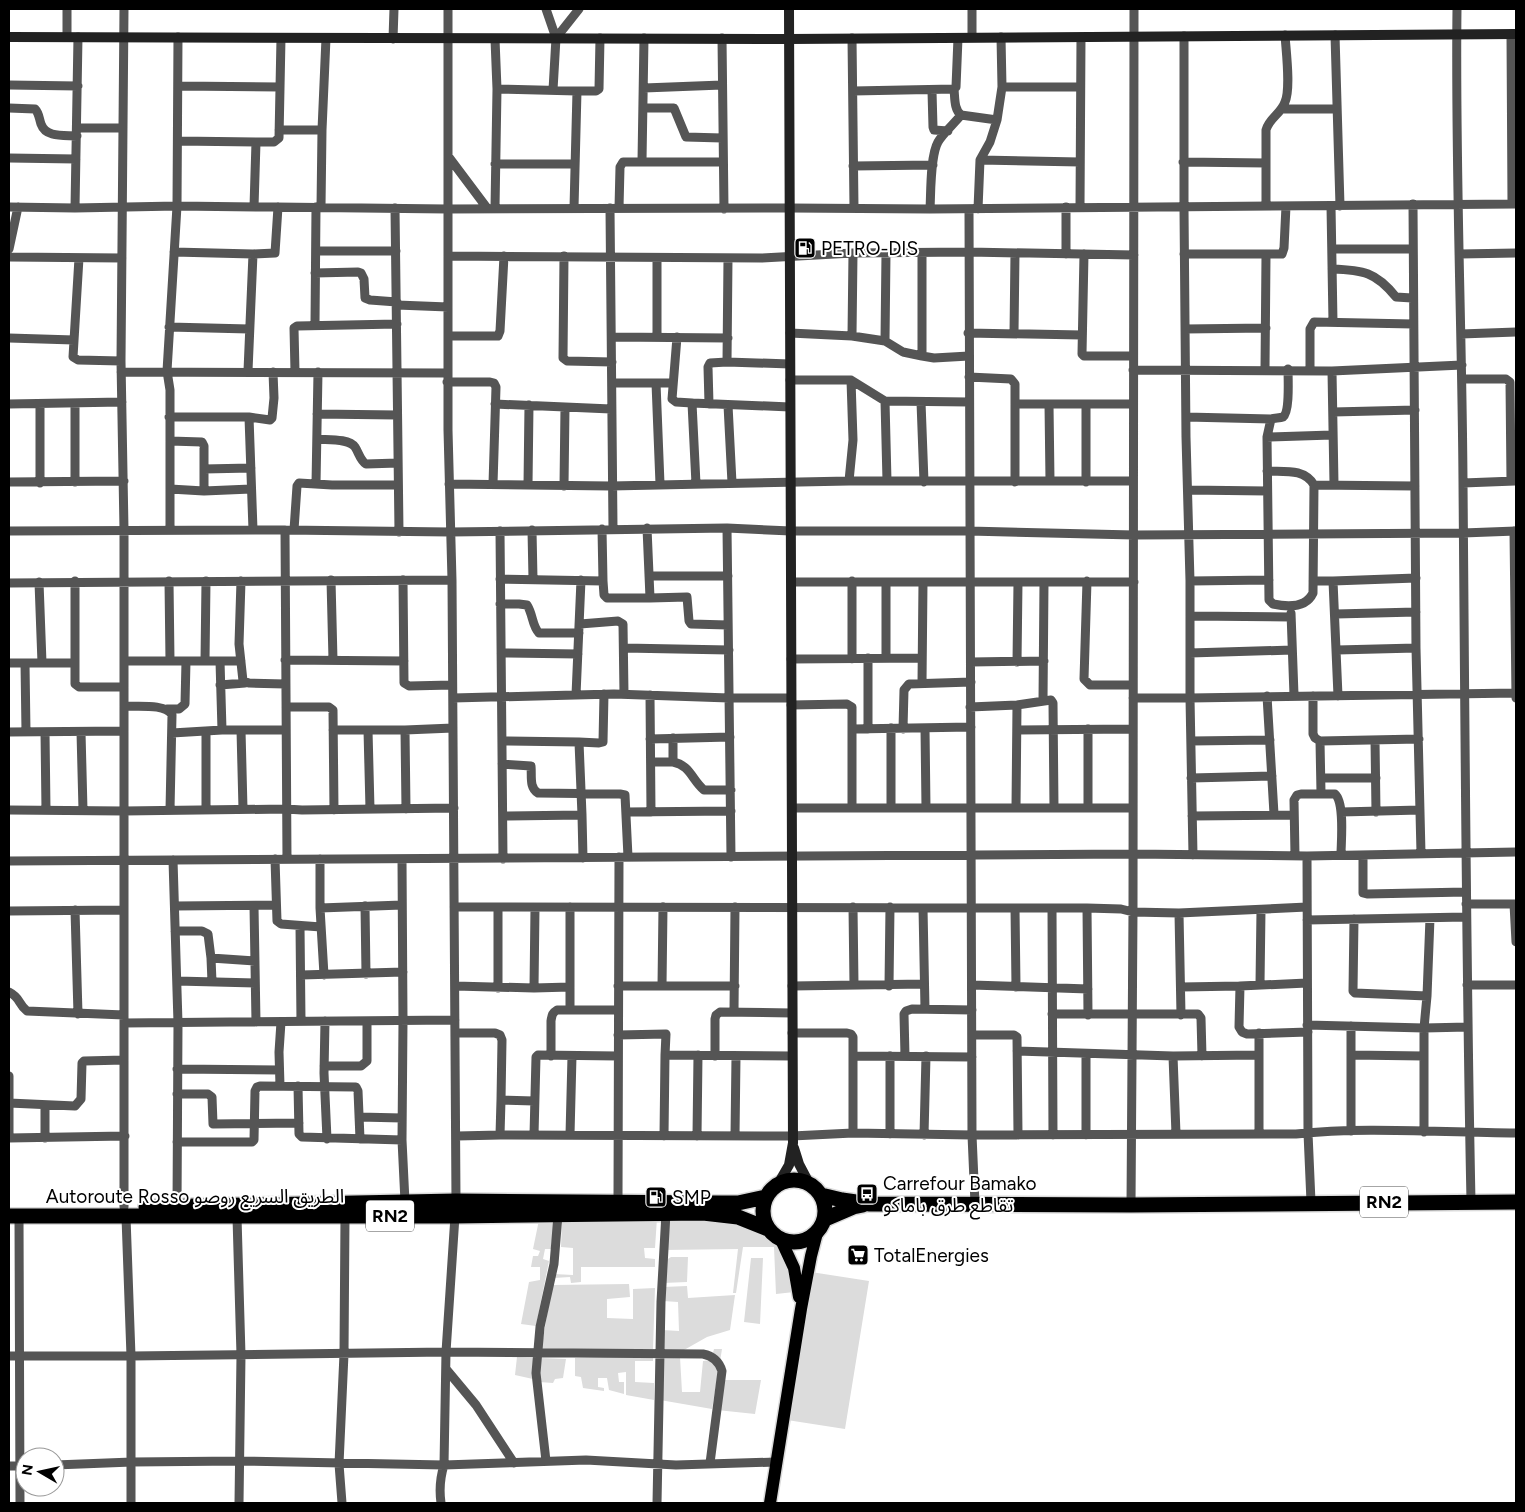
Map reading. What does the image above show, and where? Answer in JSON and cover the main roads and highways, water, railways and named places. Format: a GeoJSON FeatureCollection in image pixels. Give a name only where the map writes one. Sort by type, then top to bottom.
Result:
{"type":"FeatureCollection","features":[{"type":"Feature","properties":{"kind":"highway"},"geometry":{"type":"LineString","coordinates":[[791,1180],[800,1180],[809,1183],[821,1194],[825,1207],[824,1220],[817,1233],[809,1239],[791,1243],[781,1240],[768,1229],[763,1211],[766,1197],[778,1184],[791,1180]]}},
{"type":"Feature","properties":{"kind":"highway","name":"RN2"},"geometry":{"type":"LineString","coordinates":[[821,1194],[842,1200],[870,1204],[1131,1205],[1311,1202],[1516,1202]]}},
{"type":"Feature","properties":{"kind":"highway","name":"Autoroute Rosso الطريق السريع روصو"},"geometry":{"type":"LineString","coordinates":[[12,1213],[125,1212],[237,1217],[345,1216],[618,1201],[729,1203],[766,1197]]}},
{"type":"Feature","properties":{"kind":"highway","name":"Autoroute Rosso الطريق السريع روصو"},"geometry":{"type":"LineString","coordinates":[[125,1212],[177,1206],[405,1202],[456,1209],[558,1216],[703,1213],[745,1219],[768,1229]]}},
{"type":"Feature","properties":{"kind":"highway","name":"RN2"},"geometry":{"type":"LineString","coordinates":[[824,1220],[853,1207],[870,1204]]}},
{"type":"Feature","properties":{"kind":"main road"},"geometry":{"type":"LineString","coordinates":[[770,1503],[810,1256],[817,1233]]}},
{"type":"Feature","properties":{"kind":"main road"},"geometry":{"type":"LineString","coordinates":[[781,1240],[797,1279],[801,1309]]}},
{"type":"Feature","properties":{"kind":"place","name":"PETRO-DIS"},"geometry":{"type":"Point","coordinates":[805,248]}},
{"type":"Feature","properties":{"kind":"place","name":"Carrefour Bamako تقاطع طرق باماكو"},"geometry":{"type":"Point","coordinates":[867,1194]}},
{"type":"Feature","properties":{"kind":"place","name":"SMP"},"geometry":{"type":"Point","coordinates":[656,1197]}},
{"type":"Feature","properties":{"kind":"place","name":"TotalEnergies"},"geometry":{"type":"Point","coordinates":[858,1255]}}]}
